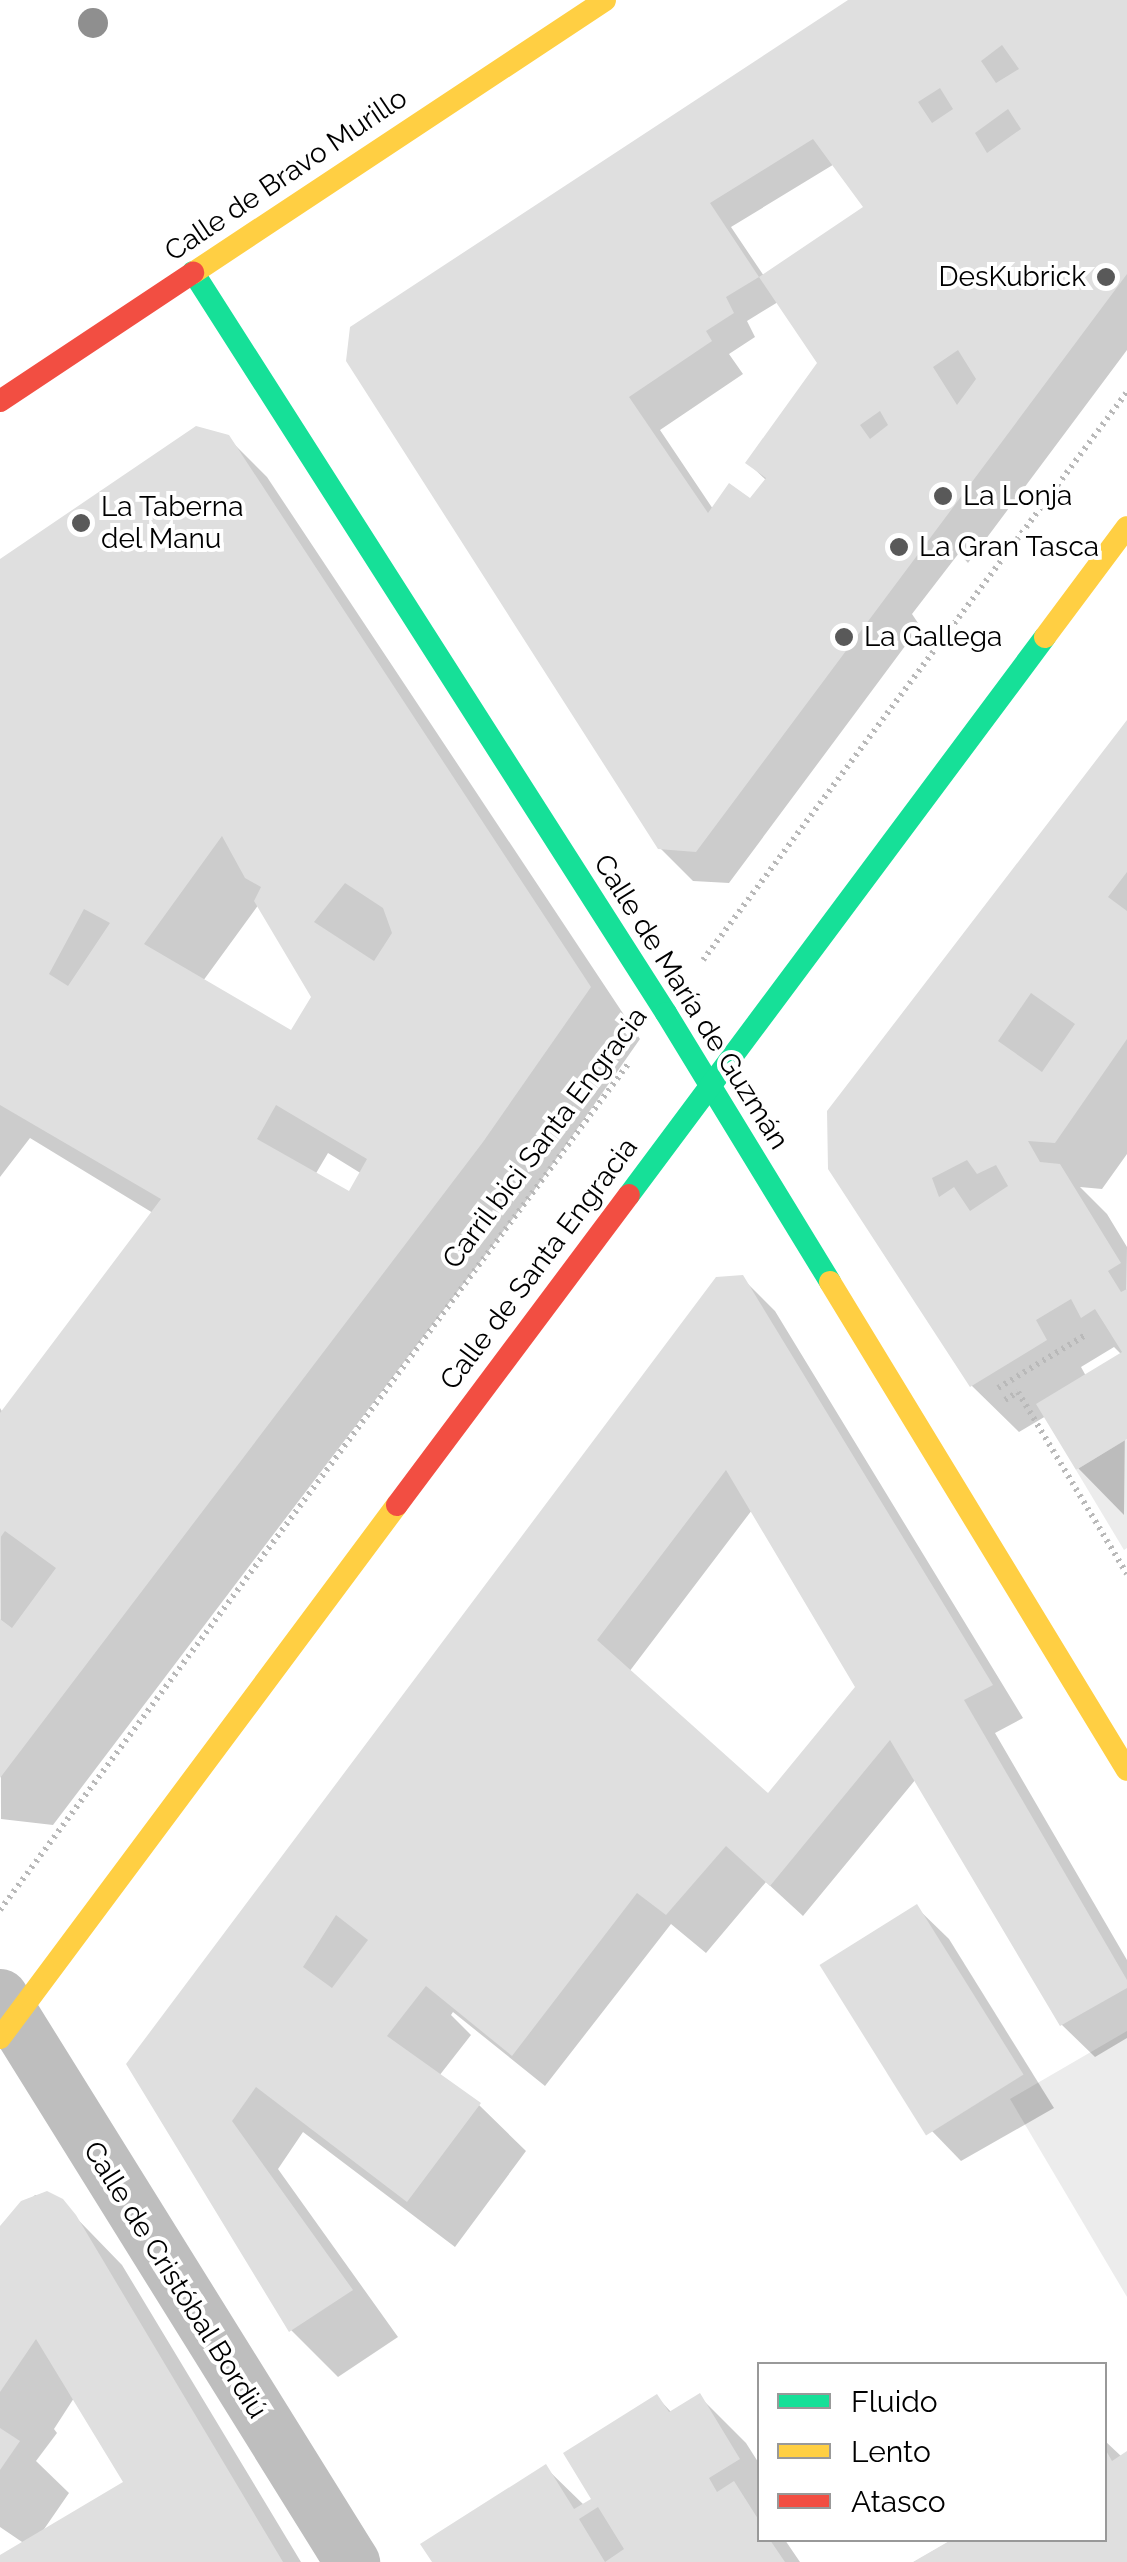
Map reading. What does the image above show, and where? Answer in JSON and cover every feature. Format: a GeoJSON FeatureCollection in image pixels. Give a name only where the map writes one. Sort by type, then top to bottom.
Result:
{"type":"FeatureCollection","features":[{"type":"Feature","properties":{"kind":"main road","name":"Calle de Bravo Murillo"},"geometry":{"type":"LineString","coordinates":[[0,401],[605,0]]}},
{"type":"Feature","properties":{"kind":"main road","name":"Calle de María de Guzmán"},"geometry":{"type":"LineString","coordinates":[[193,272],[666,1013],[1127,1770]]}},
{"type":"Feature","properties":{"kind":"main road","name":"Calle de Santa Engracia"},"geometry":{"type":"LineString","coordinates":[[5,2018],[710,1087],[1127,527]]}},
{"type":"Feature","properties":{"kind":"street","name":"Calle de Cristóbal Bordiú"},"geometry":{"type":"LineString","coordinates":[[5,2018],[352,2562]]}},
{"type":"Feature","properties":{"kind":"path","name":"Carril bici Santa Engracia"},"geometry":{"type":"LineString","coordinates":[[0,1910],[1127,392]]}},
{"type":"Feature","properties":{"kind":"path"},"geometry":{"type":"LineString","coordinates":[[998,1388],[1087,1334]]}},
{"type":"Feature","properties":{"kind":"path"},"geometry":{"type":"LineString","coordinates":[[1005,1400],[1018,1392],[1127,1574]]}},
{"type":"Feature","properties":{"kind":"shaded area"},"geometry":{"type":"Polygon","coordinates":[[[1127,1439],[1127,1548],[1124,1550],[1076,1470],[1127,1439]]]}},
{"type":"Feature","properties":{"kind":"shaded area"},"geometry":{"type":"Polygon","coordinates":[[[1127,2031],[1127,2297],[1010,2099],[1127,2031]]]}},
{"type":"Feature","properties":{"kind":"building"},"geometry":{"type":"Polygon","coordinates":[[[848,0],[1127,0],[1127,274],[696,852],[658,849],[346,361],[350,327],[848,0]],[[1002,45],[981,61],[996,83],[1019,69],[1002,45]],[[940,88],[918,102],[932,123],[953,109],[940,88]],[[1008,109],[975,133],[987,153],[1021,129],[1008,109]],[[813,139],[710,203],[759,277],[863,207],[813,139]],[[759,277],[726,297],[734,313],[706,331],[712,341],[629,397],[708,513],[729,483],[750,498],[766,478],[745,463],[817,363],[759,277]],[[958,350],[933,367],[957,405],[976,379],[958,350]],[[880,411],[860,425],[870,439],[888,425],[880,411]]]}},
{"type":"Feature","properties":{"kind":"building"},"geometry":{"type":"Polygon","coordinates":[[[196,426],[229,435],[591,987],[483,1142],[0,1778],[0,1619],[12,1628],[56,1568],[5,1531],[0,1538],[0,1413],[161,1199],[0,1105],[0,559],[196,426]],[[222,836],[144,944],[291,1030],[311,997],[254,901],[261,887],[245,878],[222,836]],[[345,883],[314,922],[374,961],[392,933],[383,908],[345,883]],[[84,909],[49,974],[68,986],[110,923],[84,909]],[[276,1105],[257,1139],[349,1191],[367,1159],[276,1105]]]}},
{"type":"Feature","properties":{"kind":"building"},"geometry":{"type":"Polygon","coordinates":[[[1127,720],[1127,872],[1108,897],[1127,911],[1127,1039],[1055,1143],[1028,1141],[1040,1162],[1060,1164],[1121,1263],[1108,1271],[1121,1292],[1127,1289],[1127,1439],[1076,1470],[1036,1404],[1122,1352],[1095,1309],[1081,1318],[1071,1299],[1036,1320],[1047,1340],[970,1387],[828,1169],[827,1111],[1127,720]],[[1031,993],[998,1041],[1042,1072],[1075,1024],[1031,993]],[[967,1160],[932,1178],[939,1197],[954,1187],[970,1211],[1008,1186],[996,1165],[977,1174],[967,1160]]]}},
{"type":"Feature","properties":{"kind":"building"},"geometry":{"type":"Polygon","coordinates":[[[743,1275],[993,1685],[964,1700],[1127,1980],[1127,1988],[1060,2026],[890,1740],[770,1886],[726,1846],[666,1915],[637,1893],[512,2056],[426,1986],[387,2036],[481,2103],[407,2202],[256,2087],[232,2121],[353,2290],[289,2332],[126,2064],[716,1277],[743,1275]],[[726,1470],[597,1640],[768,1793],[855,1687],[726,1470]],[[336,1915],[303,1967],[332,1988],[368,1940],[336,1915]]]}},
{"type":"Feature","properties":{"kind":"building"},"geometry":{"type":"Polygon","coordinates":[[[917,1904],[1024,2074],[926,2135],[819,1965],[917,1904]]]}},
{"type":"Feature","properties":{"kind":"building"},"geometry":{"type":"Polygon","coordinates":[[[47,2191],[63,2199],[76,2215],[283,2562],[0,2562],[0,2555],[123,2482],[36,2339],[0,2392],[0,2226],[21,2201],[47,2191]]]}},
{"type":"Feature","properties":{"kind":"building"},"geometry":{"type":"Polygon","coordinates":[[[700,2393],[740,2459],[709,2478],[717,2492],[734,2481],[757,2517],[757,2542],[771,2542],[785,2562],[605,2562],[432,2562],[420,2544],[546,2464],[574,2509],[591,2499],[563,2453],[657,2394],[669,2412],[700,2393]],[[598,2507],[579,2519],[605,2562],[624,2549],[598,2507]]]}},
{"type":"Feature","properties":{"kind":"building"},"geometry":{"type":"Polygon","coordinates":[[[0,2428],[20,2441],[0,2470],[0,2428]]]}},
{"type":"Feature","properties":{"kind":"building"},"geometry":{"type":"Polygon","coordinates":[[[1127,2451],[1127,2562],[913,2562],[948,2542],[1107,2542],[1107,2452],[1112,2461],[1127,2451]]]}},
{"type":"Feature","properties":{"kind":"traffic: fast"},"geometry":{"type":"LineString","coordinates":[[193,272],[666,1013],[830,1282]]}},
{"type":"Feature","properties":{"kind":"traffic: fast"},"geometry":{"type":"LineString","coordinates":[[629,1195],[1045,637]]}},
{"type":"Feature","properties":{"kind":"traffic: slow"},"geometry":{"type":"LineString","coordinates":[[193,273],[605,0]]}},
{"type":"Feature","properties":{"kind":"traffic: slow"},"geometry":{"type":"LineString","coordinates":[[1045,637],[1127,527]]}},
{"type":"Feature","properties":{"kind":"traffic: slow"},"geometry":{"type":"LineString","coordinates":[[830,1282],[1127,1770]]}},
{"type":"Feature","properties":{"kind":"traffic: slow"},"geometry":{"type":"LineString","coordinates":[[0,2038],[397,1505]]}},
{"type":"Feature","properties":{"kind":"traffic: jam"},"geometry":{"type":"LineString","coordinates":[[0,401],[193,273]]}},
{"type":"Feature","properties":{"kind":"traffic: jam"},"geometry":{"type":"LineString","coordinates":[[397,1505],[629,1195]]}},
{"type":"Feature","properties":{"kind":"place","name":"DesKubrick"},"geometry":{"type":"Point","coordinates":[1106,277]}},
{"type":"Feature","properties":{"kind":"place","name":"La Lonja"},"geometry":{"type":"Point","coordinates":[943,496]}},
{"type":"Feature","properties":{"kind":"place","name":"La Taberna del Manu"},"geometry":{"type":"Point","coordinates":[81,523]}},
{"type":"Feature","properties":{"kind":"place","name":"La Gran Tasca"},"geometry":{"type":"Point","coordinates":[899,547]}},
{"type":"Feature","properties":{"kind":"place","name":"La Gallega"},"geometry":{"type":"Point","coordinates":[844,637]}}]}
